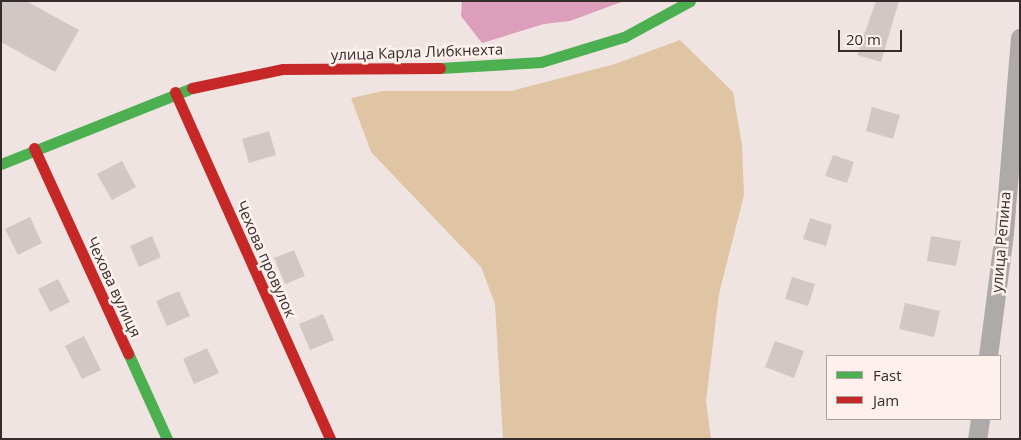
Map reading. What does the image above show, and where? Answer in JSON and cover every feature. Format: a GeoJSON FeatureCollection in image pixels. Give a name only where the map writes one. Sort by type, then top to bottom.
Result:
{"type":"FeatureCollection","features":[{"type":"Feature","properties":{"kind":"street","name":"улица Карла Либкнехта"},"geometry":{"type":"LineString","coordinates":[[1,164],[34,148],[175,92],[283,70],[464,68],[541,62],[624,37],[690,1]]}},
{"type":"Feature","properties":{"kind":"street","name":"улица Репина"},"geometry":{"type":"LineString","coordinates":[[988,355],[1004,232],[1020,38]]}},
{"type":"Feature","properties":{"kind":"street","name":"Чехова провулок"},"geometry":{"type":"LineString","coordinates":[[175,92],[330,439]]}},
{"type":"Feature","properties":{"kind":"street","name":"Чехова вулиця"},"geometry":{"type":"LineString","coordinates":[[34,148],[167,439]]}},
{"type":"Feature","properties":{"kind":"street"},"geometry":{"type":"LineString","coordinates":[[977,439],[980,420]]}},
{"type":"Feature","properties":{"kind":"shaded area"},"geometry":{"type":"Polygon","coordinates":[[[462,1],[624,1],[570,21],[544,24],[482,43],[461,16],[462,1]]]}},
{"type":"Feature","properties":{"kind":"shaded area"},"geometry":{"type":"Polygon","coordinates":[[[680,40],[733,92],[742,145],[744,195],[719,294],[706,401],[711,439],[503,439],[495,304],[481,267],[371,152],[351,98],[383,91],[511,91],[615,64],[680,40]]]}},
{"type":"Feature","properties":{"kind":"building"},"geometry":{"type":"Polygon","coordinates":[[[1,1],[26,1],[79,30],[55,72],[1,42],[1,1]]]}},
{"type":"Feature","properties":{"kind":"building"},"geometry":{"type":"Polygon","coordinates":[[[876,1],[899,1],[881,62],[857,55],[876,1]]]}},
{"type":"Feature","properties":{"kind":"building"},"geometry":{"type":"Polygon","coordinates":[[[872,107],[900,115],[893,139],[866,131],[872,107]]]}},
{"type":"Feature","properties":{"kind":"building"},"geometry":{"type":"Polygon","coordinates":[[[269,131],[276,155],[249,163],[242,139],[269,131]]]}},
{"type":"Feature","properties":{"kind":"building"},"geometry":{"type":"Polygon","coordinates":[[[833,155],[854,162],[847,183],[825,176],[833,155]]]}},
{"type":"Feature","properties":{"kind":"building"},"geometry":{"type":"Polygon","coordinates":[[[122,161],[136,187],[112,200],[97,174],[122,161]]]}},
{"type":"Feature","properties":{"kind":"building"},"geometry":{"type":"Polygon","coordinates":[[[30,217],[42,243],[18,255],[5,229],[30,217]]]}},
{"type":"Feature","properties":{"kind":"building"},"geometry":{"type":"Polygon","coordinates":[[[810,218],[832,225],[826,246],[803,239],[810,218]]]}},
{"type":"Feature","properties":{"kind":"building"},"geometry":{"type":"Polygon","coordinates":[[[152,236],[161,257],[139,267],[130,246],[152,236]]]}},
{"type":"Feature","properties":{"kind":"building"},"geometry":{"type":"Polygon","coordinates":[[[931,236],[961,241],[956,266],[927,261],[931,236]]]}},
{"type":"Feature","properties":{"kind":"building"},"geometry":{"type":"Polygon","coordinates":[[[294,250],[305,276],[285,284],[274,258],[294,250]]]}},
{"type":"Feature","properties":{"kind":"building"},"geometry":{"type":"Polygon","coordinates":[[[792,277],[815,284],[808,306],[785,299],[792,277]]]}},
{"type":"Feature","properties":{"kind":"building"},"geometry":{"type":"Polygon","coordinates":[[[58,279],[70,302],[50,312],[38,289],[58,279]]]}},
{"type":"Feature","properties":{"kind":"building"},"geometry":{"type":"Polygon","coordinates":[[[179,291],[190,316],[167,326],[156,301],[179,291]]]}},
{"type":"Feature","properties":{"kind":"building"},"geometry":{"type":"Polygon","coordinates":[[[905,303],[940,311],[934,337],[899,329],[905,303]]]}},
{"type":"Feature","properties":{"kind":"building"},"geometry":{"type":"Polygon","coordinates":[[[323,314],[334,340],[310,350],[299,324],[323,314]]]}},
{"type":"Feature","properties":{"kind":"building"},"geometry":{"type":"Polygon","coordinates":[[[84,336],[101,370],[82,379],[65,346],[84,336]]]}},
{"type":"Feature","properties":{"kind":"building"},"geometry":{"type":"Polygon","coordinates":[[[775,341],[804,351],[794,378],[765,367],[775,341]]]}},
{"type":"Feature","properties":{"kind":"building"},"geometry":{"type":"Polygon","coordinates":[[[207,348],[219,373],[194,384],[183,359],[207,348]]]}},
{"type":"Feature","properties":{"kind":"traffic: fast"},"geometry":{"type":"LineString","coordinates":[[440,68],[541,62],[624,37],[690,1]]}},
{"type":"Feature","properties":{"kind":"traffic: fast"},"geometry":{"type":"LineString","coordinates":[[1,164],[192,88]]}},
{"type":"Feature","properties":{"kind":"traffic: fast"},"geometry":{"type":"LineString","coordinates":[[128,353],[167,439]]}},
{"type":"Feature","properties":{"kind":"traffic: jam"},"geometry":{"type":"LineString","coordinates":[[192,88],[283,69],[440,68]]}},
{"type":"Feature","properties":{"kind":"traffic: jam"},"geometry":{"type":"LineString","coordinates":[[175,92],[330,439]]}},
{"type":"Feature","properties":{"kind":"traffic: jam"},"geometry":{"type":"LineString","coordinates":[[34,148],[128,353]]}}]}
